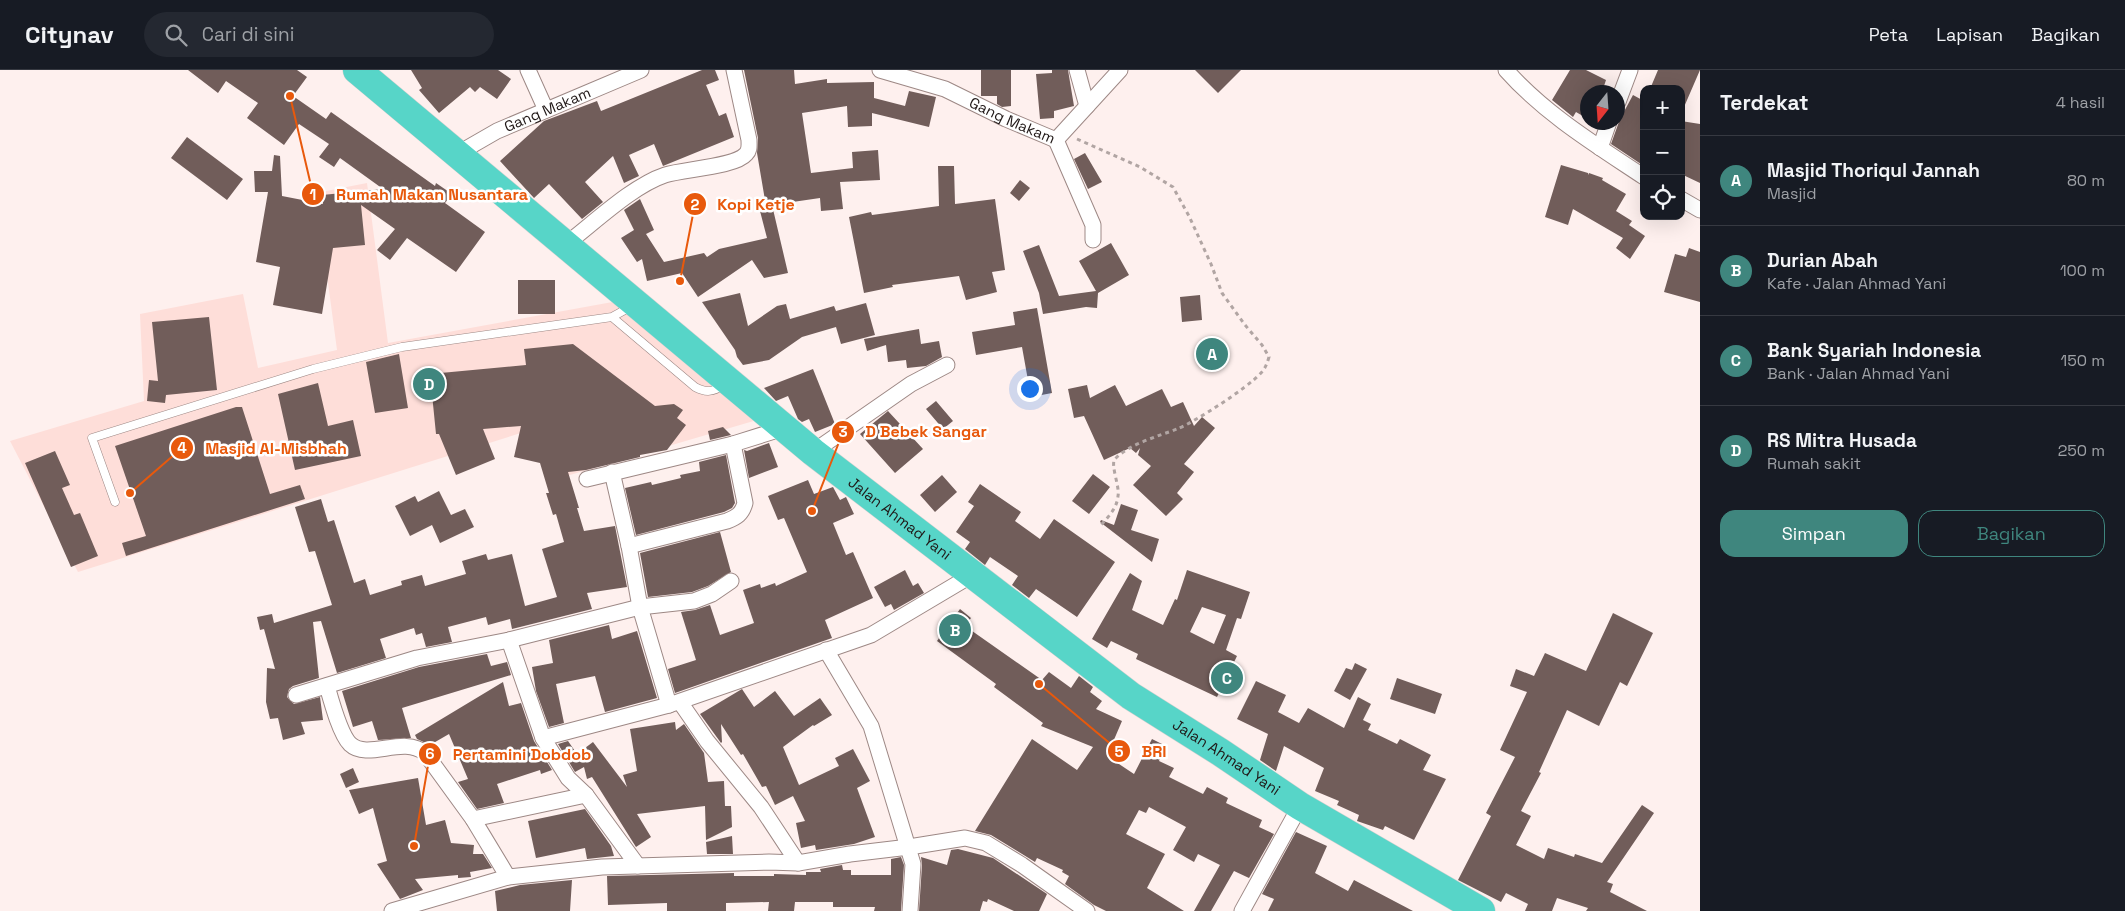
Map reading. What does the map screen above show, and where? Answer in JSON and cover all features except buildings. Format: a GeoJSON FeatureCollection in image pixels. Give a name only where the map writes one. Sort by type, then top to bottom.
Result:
{"type":"FeatureCollection","features":[{"type":"Feature","properties":{"kind":"highway","name":"Jalan Ahmad Yani"},"geometry":{"type":"LineString","coordinates":[[357,70],[813,452],[1131,696],[1220,752],[1300,806],[1465,907]]}},
{"type":"Feature","properties":{"kind":"street"},"geometry":{"type":"LineString","coordinates":[[528,70],[546,110]]}},
{"type":"Feature","properties":{"kind":"street","name":"Gang Makam"},"geometry":{"type":"LineString","coordinates":[[457,154],[497,131],[641,70]]}},
{"type":"Feature","properties":{"kind":"street"},"geometry":{"type":"LineString","coordinates":[[565,245],[638,189],[664,175],[728,163],[745,156],[750,149],[749,140],[734,70]]}},
{"type":"Feature","properties":{"kind":"street","name":"Gang Makam"},"geometry":{"type":"LineString","coordinates":[[880,70],[945,89],[1006,119],[1059,136],[1120,70]]}},
{"type":"Feature","properties":{"kind":"street"},"geometry":{"type":"LineString","coordinates":[[1077,70],[1087,106]]}},
{"type":"Feature","properties":{"kind":"street"},"geometry":{"type":"LineString","coordinates":[[1506,70],[1561,121],[1641,175]]}},
{"type":"Feature","properties":{"kind":"street"},"geometry":{"type":"LineString","coordinates":[[1624,85],[1630,70]]}},
{"type":"Feature","properties":{"kind":"street"},"geometry":{"type":"LineString","coordinates":[[1600,148],[1607,130]]}},
{"type":"Feature","properties":{"kind":"street"},"geometry":{"type":"LineString","coordinates":[[1059,136],[1093,225],[1093,240]]}},
{"type":"Feature","properties":{"kind":"street"},"geometry":{"type":"LineString","coordinates":[[1685,201],[1700,209]]}},
{"type":"Feature","properties":{"kind":"street"},"geometry":{"type":"LineString","coordinates":[[813,452],[911,384],[948,365]]}},
{"type":"Feature","properties":{"kind":"street"},"geometry":{"type":"LineString","coordinates":[[587,479],[733,444],[784,428]]}},
{"type":"Feature","properties":{"kind":"street"},"geometry":{"type":"LineString","coordinates":[[629,546],[727,521],[743,512],[745,503],[733,444]]}},
{"type":"Feature","properties":{"kind":"street"},"geometry":{"type":"LineString","coordinates":[[612,472],[629,546],[640,607],[674,703],[761,807],[798,863]]}},
{"type":"Feature","properties":{"kind":"street"},"geometry":{"type":"LineString","coordinates":[[543,738],[674,703],[871,635],[972,575]]}},
{"type":"Feature","properties":{"kind":"street"},"geometry":{"type":"LineString","coordinates":[[296,695],[417,658],[509,640],[640,607],[694,601],[712,594],[731,582]]}},
{"type":"Feature","properties":{"kind":"street"},"geometry":{"type":"LineString","coordinates":[[509,640],[543,738],[568,778],[586,795],[638,866]]}},
{"type":"Feature","properties":{"kind":"street"},"geometry":{"type":"LineString","coordinates":[[826,650],[871,726],[913,864],[910,911]]}},
{"type":"Feature","properties":{"kind":"street"},"geometry":{"type":"LineString","coordinates":[[327,686],[335,713],[350,744],[358,749],[369,750],[410,745],[418,747],[425,753],[473,819],[508,877]]}},
{"type":"Feature","properties":{"kind":"street"},"geometry":{"type":"LineString","coordinates":[[473,819],[586,795]]}},
{"type":"Feature","properties":{"kind":"street"},"geometry":{"type":"LineString","coordinates":[[1242,911],[1300,806]]}},
{"type":"Feature","properties":{"kind":"street"},"geometry":{"type":"LineString","coordinates":[[392,911],[508,877],[602,867],[769,862],[798,863],[965,838],[986,843],[1022,865],[1088,911]]}},
{"type":"Feature","properties":{"kind":"lane"},"geometry":{"type":"LineString","coordinates":[[115,502],[92,438],[313,369],[402,347],[612,317],[636,304]]}},
{"type":"Feature","properties":{"kind":"lane"},"geometry":{"type":"LineString","coordinates":[[612,317],[695,387],[709,391],[716,390],[729,382]]}},
{"type":"Feature","properties":{"kind":"path"},"geometry":{"type":"LineString","coordinates":[[1059,136],[1140,167],[1173,187],[1189,216],[1222,293],[1269,357],[1266,366],[1259,375],[1225,400],[1180,428],[1136,446],[1116,458],[1113,466],[1118,496],[1114,509],[1101,524]]}},
{"type":"Feature","properties":{"kind":"shaded area"},"geometry":{"type":"Polygon","coordinates":[[[367,183],[388,343],[618,301],[757,420],[563,477],[540,427],[78,572],[10,441],[144,401],[140,314],[243,294],[258,368],[337,350],[316,193],[367,183]]]}},
{"type":"Feature","properties":{"kind":"place","name":"Rumah Makan Nusantara"},"geometry":{"type":"Point","coordinates":[290,96]}},
{"type":"Feature","properties":{"kind":"place","name":"Kopi Ketje"},"geometry":{"type":"Point","coordinates":[680,281]}},
{"type":"Feature","properties":{"kind":"place","name":"Masjid Thoriqul Jannah"},"geometry":{"type":"Point","coordinates":[1212,354]}},
{"type":"Feature","properties":{"kind":"place","name":"RS Mitra Husada"},"geometry":{"type":"Point","coordinates":[429,384]}},
{"type":"Feature","properties":{"kind":"place","name":"Masjid Al-Misbhah"},"geometry":{"type":"Point","coordinates":[130,493]}},
{"type":"Feature","properties":{"kind":"place","name":"D Bebek Sangar"},"geometry":{"type":"Point","coordinates":[812,511]}},
{"type":"Feature","properties":{"kind":"place","name":"Durian Abah"},"geometry":{"type":"Point","coordinates":[955,630]}},
{"type":"Feature","properties":{"kind":"place","name":"Bank Syariah Indonesia"},"geometry":{"type":"Point","coordinates":[1227,678]}},
{"type":"Feature","properties":{"kind":"place","name":"BRI"},"geometry":{"type":"Point","coordinates":[1039,684]}},
{"type":"Feature","properties":{"kind":"place","name":"Pertamini Dobdob"},"geometry":{"type":"Point","coordinates":[414,846]}}]}
